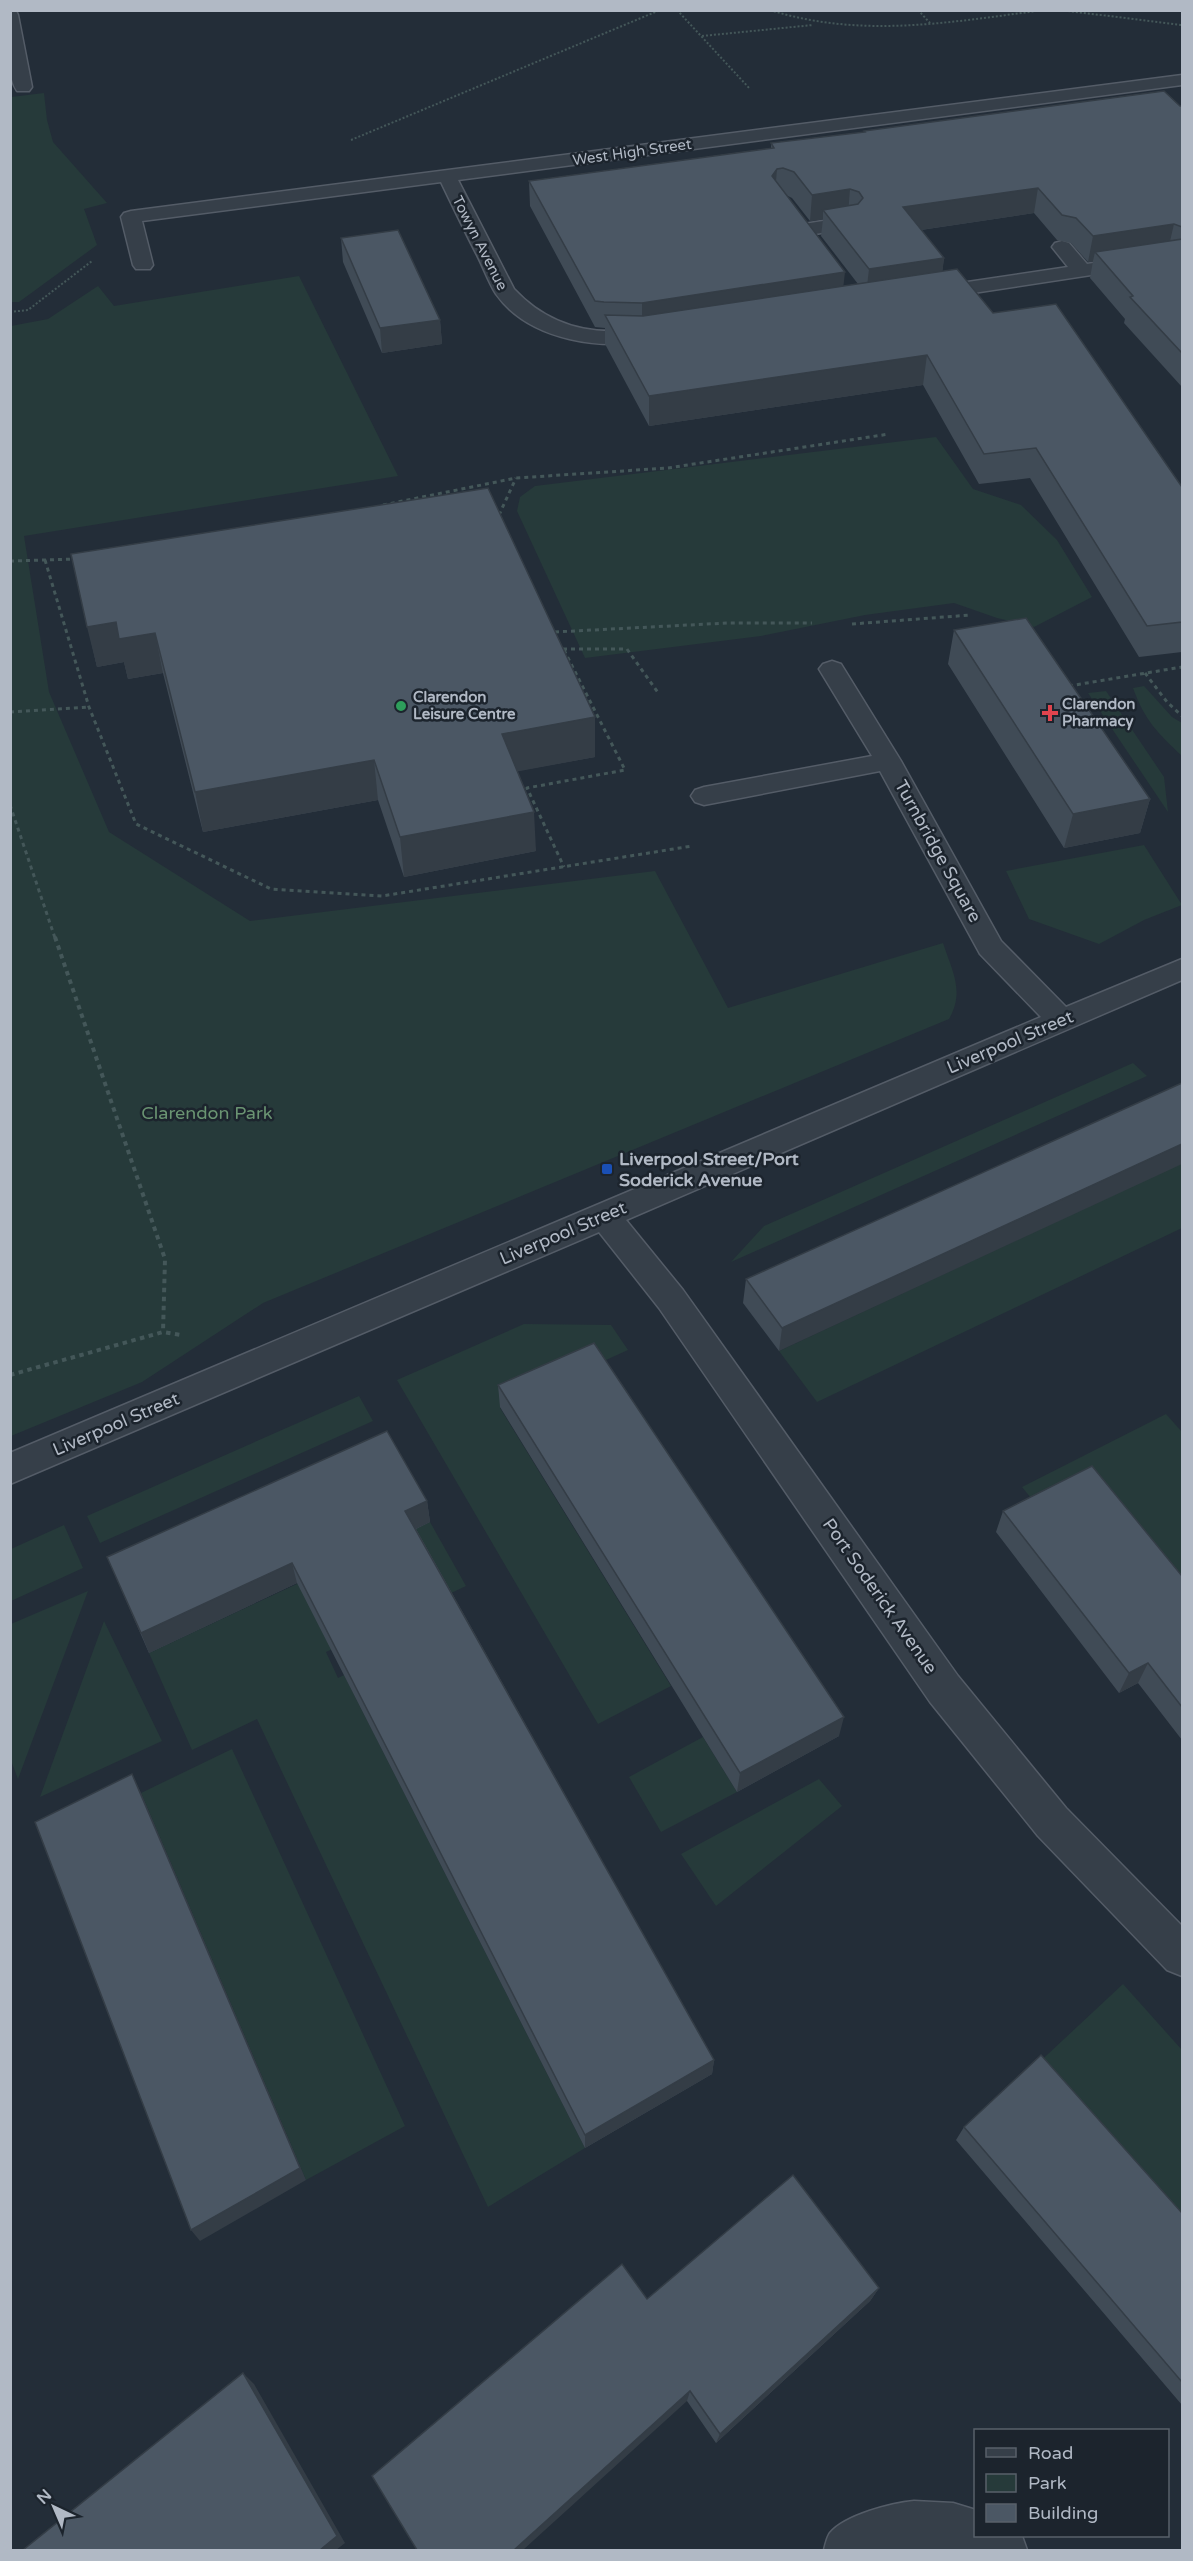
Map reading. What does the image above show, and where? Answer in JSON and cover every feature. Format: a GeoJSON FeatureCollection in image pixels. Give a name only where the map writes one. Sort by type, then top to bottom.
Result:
{"type":"FeatureCollection","features":[{"type":"Feature","properties":{"kind":"street"},"geometry":{"type":"LineString","coordinates":[[10,15],[23,87]]}},
{"type":"Feature","properties":{"kind":"street","name":"West High Street"},"geometry":{"type":"LineString","coordinates":[[134,229],[131,217],[1182,80]]}},
{"type":"Feature","properties":{"kind":"street"},"geometry":{"type":"LineString","coordinates":[[1141,84],[1157,101]]}},
{"type":"Feature","properties":{"kind":"street","name":"Towyn Avenue"},"geometry":{"type":"LineString","coordinates":[[447,176],[505,292],[530,316],[550,326],[591,337],[616,338],[665,333]]}},
{"type":"Feature","properties":{"kind":"street"},"geometry":{"type":"LineString","coordinates":[[816,247],[798,222],[848,223]]}},
{"type":"Feature","properties":{"kind":"street"},"geometry":{"type":"LineString","coordinates":[[134,229],[143,265]]}},
{"type":"Feature","properties":{"kind":"street"},"geometry":{"type":"LineString","coordinates":[[1062,247],[1082,271]]}},
{"type":"Feature","properties":{"kind":"street"},"geometry":{"type":"LineString","coordinates":[[906,297],[1157,259]]}},
{"type":"Feature","properties":{"kind":"street","name":"Turnbridge Square"},"geometry":{"type":"LineString","coordinates":[[832,669],[888,761],[990,947],[1060,1020]]}},
{"type":"Feature","properties":{"kind":"street"},"geometry":{"type":"LineString","coordinates":[[704,796],[888,761]]}},
{"type":"Feature","properties":{"kind":"street","name":"Liverpool Street"},"geometry":{"type":"LineString","coordinates":[[10,1469],[1182,969]]}},
{"type":"Feature","properties":{"kind":"street","name":"Port Soderick Avenue"},"geometry":{"type":"LineString","coordinates":[[604,1215],[671,1299],[944,1689],[1052,1822],[1182,1954]]}},
{"type":"Feature","properties":{"kind":"street"},"geometry":{"type":"LineString","coordinates":[[848,2550],[876,2533],[919,2524],[962,2529],[974,2534]]}},
{"type":"Feature","properties":{"kind":"street"},"geometry":{"type":"LineString","coordinates":[[980,2537],[1003,2550]]}},
{"type":"Feature","properties":{"kind":"path"},"geometry":{"type":"LineString","coordinates":[[341,144],[660,10]]}},
{"type":"Feature","properties":{"kind":"path"},"geometry":{"type":"LineString","coordinates":[[677,10],[756,97]]}},
{"type":"Feature","properties":{"kind":"path"},"geometry":{"type":"LineString","coordinates":[[770,10],[817,24]]}},
{"type":"Feature","properties":{"kind":"path"},"geometry":{"type":"LineString","coordinates":[[918,10],[931,23]]}},
{"type":"Feature","properties":{"kind":"path"},"geometry":{"type":"LineString","coordinates":[[702,36],[817,24],[887,27],[1044,10]]}},
{"type":"Feature","properties":{"kind":"path"},"geometry":{"type":"LineString","coordinates":[[1060,10],[1182,25]]}},
{"type":"Feature","properties":{"kind":"path"},"geometry":{"type":"LineString","coordinates":[[10,312],[28,310],[134,229]]}},
{"type":"Feature","properties":{"kind":"path"},"geometry":{"type":"LineString","coordinates":[[379,506],[516,478],[668,468],[890,434]]}},
{"type":"Feature","properties":{"kind":"path"},"geometry":{"type":"LineString","coordinates":[[497,519],[516,478]]}},
{"type":"Feature","properties":{"kind":"path"},"geometry":{"type":"LineString","coordinates":[[10,561],[81,559]]}},
{"type":"Feature","properties":{"kind":"path"},"geometry":{"type":"LineString","coordinates":[[45,560],[89,707],[136,824],[271,889],[382,896],[693,845]]}},
{"type":"Feature","properties":{"kind":"path"},"geometry":{"type":"LineString","coordinates":[[844,624],[971,615]]}},
{"type":"Feature","properties":{"kind":"path"},"geometry":{"type":"LineString","coordinates":[[564,867],[527,788],[625,770],[555,632],[727,623],[821,623]]}},
{"type":"Feature","properties":{"kind":"path"},"geometry":{"type":"LineString","coordinates":[[563,649],[627,649],[659,694]]}},
{"type":"Feature","properties":{"kind":"path"},"geometry":{"type":"LineString","coordinates":[[1062,687],[1182,667]]}},
{"type":"Feature","properties":{"kind":"path"},"geometry":{"type":"LineString","coordinates":[[1145,673],[1167,702],[1182,716]]}},
{"type":"Feature","properties":{"kind":"path"},"geometry":{"type":"LineString","coordinates":[[10,712],[89,707]]}},
{"type":"Feature","properties":{"kind":"path"},"geometry":{"type":"LineString","coordinates":[[10,805],[165,1259],[163,1332]]}},
{"type":"Feature","properties":{"kind":"path"},"geometry":{"type":"LineString","coordinates":[[10,1375],[163,1332],[187,1336]]}},
{"type":"Feature","properties":{"kind":"green space"},"geometry":{"type":"Polygon","coordinates":[[[44,93],[47,120],[53,142],[107,203],[84,209],[97,245],[19,302],[11,302],[11,97],[44,93]]]}},
{"type":"Feature","properties":{"kind":"green space","name":"Clarendon Park"},"geometry":{"type":"Polygon","coordinates":[[[299,276],[398,476],[24,536],[49,692],[109,832],[250,921],[655,871],[728,1008],[943,943],[957,990],[954,1009],[949,1019],[263,1303],[142,1382],[11,1436],[11,326],[48,319],[98,286],[114,306],[299,276]]]}},
{"type":"Feature","properties":{"kind":"green space"},"geometry":{"type":"Polygon","coordinates":[[[936,437],[973,489],[1021,505],[1057,540],[1092,597],[1034,627],[997,618],[954,603],[865,615],[761,636],[585,658],[517,511],[520,497],[535,486],[936,437]]]}},
{"type":"Feature","properties":{"kind":"green space"},"geometry":{"type":"Polygon","coordinates":[[[1144,686],[1172,717],[1182,723],[1182,756],[1159,733],[1142,709],[1133,688],[1144,686]]]}},
{"type":"Feature","properties":{"kind":"green space"},"geometry":{"type":"Polygon","coordinates":[[[1106,691],[1164,777],[1168,812],[1088,693],[1106,691]]]}},
{"type":"Feature","properties":{"kind":"green space"},"geometry":{"type":"Polygon","coordinates":[[[1144,845],[1182,905],[1144,920],[1099,944],[1029,919],[1006,871],[1144,845]]]}},
{"type":"Feature","properties":{"kind":"green space"},"geometry":{"type":"Polygon","coordinates":[[[1133,1063],[1147,1076],[731,1262],[764,1226],[1133,1063]]]}},
{"type":"Feature","properties":{"kind":"green space"},"geometry":{"type":"Polygon","coordinates":[[[1182,1163],[1182,1228],[817,1402],[779,1351],[1182,1163]]]}},
{"type":"Feature","properties":{"kind":"green space"},"geometry":{"type":"Polygon","coordinates":[[[524,1324],[611,1325],[628,1350],[500,1408],[671,1686],[598,1724],[397,1380],[524,1324]]]}},
{"type":"Feature","properties":{"kind":"green space"},"geometry":{"type":"Polygon","coordinates":[[[359,1396],[373,1421],[100,1543],[87,1516],[359,1396]]]}},
{"type":"Feature","properties":{"kind":"green space"},"geometry":{"type":"Polygon","coordinates":[[[1166,1414],[1182,1432],[1182,1609],[1040,1509],[1022,1487],[1166,1414]]]}},
{"type":"Feature","properties":{"kind":"green space"},"geometry":{"type":"Polygon","coordinates":[[[430,1522],[466,1586],[326,1652],[338,1678],[344,1675],[585,2148],[488,2207],[257,1719],[192,1750],[149,1653],[430,1522]]]}},
{"type":"Feature","properties":{"kind":"green space"},"geometry":{"type":"Polygon","coordinates":[[[64,1525],[83,1568],[11,1601],[11,1549],[64,1525]]]}},
{"type":"Feature","properties":{"kind":"green space"},"geometry":{"type":"Polygon","coordinates":[[[88,1591],[18,1779],[10,1758],[11,1624],[88,1591]]]}},
{"type":"Feature","properties":{"kind":"green space"},"geometry":{"type":"Polygon","coordinates":[[[104,1621],[162,1741],[40,1797],[104,1621]]]}},
{"type":"Feature","properties":{"kind":"green space"},"geometry":{"type":"Polygon","coordinates":[[[703,1737],[737,1792],[661,1832],[629,1777],[703,1737]]]}},
{"type":"Feature","properties":{"kind":"green space"},"geometry":{"type":"Polygon","coordinates":[[[232,1749],[405,2126],[306,2180],[141,1793],[232,1749]]]}},
{"type":"Feature","properties":{"kind":"green space"},"geometry":{"type":"Polygon","coordinates":[[[819,1779],[842,1806],[716,1906],[681,1854],[819,1779]]]}},
{"type":"Feature","properties":{"kind":"green space"},"geometry":{"type":"Polygon","coordinates":[[[1123,1984],[1182,2050],[1182,2238],[1032,2069],[1123,1984]]]}},
{"type":"Feature","properties":{"kind":"building"},"geometry":{"type":"Polygon","coordinates":[[[1164,91],[1182,106],[1182,227],[1174,224],[1093,236],[1076,218],[1062,215],[1038,188],[903,207],[944,258],[869,269],[823,210],[858,204],[863,198],[859,192],[850,189],[812,195],[794,172],[783,168],[777,169],[772,176],[845,272],[642,303],[604,302],[595,301],[529,181],[774,148],[771,143],[1164,91]]]}},
{"type":"Feature","properties":{"kind":"building"},"geometry":{"type":"Polygon","coordinates":[[[398,230],[440,320],[380,328],[341,238],[398,230]]]}},
{"type":"Feature","properties":{"kind":"building"},"geometry":{"type":"Polygon","coordinates":[[[1182,239],[1182,353],[1130,297],[1133,296],[1095,252],[1182,239]]]}},
{"type":"Feature","properties":{"kind":"building"},"geometry":{"type":"Polygon","coordinates":[[[957,269],[993,313],[1056,304],[1182,487],[1182,622],[1147,626],[1036,448],[984,454],[927,355],[649,396],[605,315],[643,316],[957,269]]]}},
{"type":"Feature","properties":{"kind":"building","name":"Clarendon Leisure Centre"},"geometry":{"type":"Polygon","coordinates":[[[488,488],[595,717],[502,734],[534,812],[400,837],[374,760],[195,792],[155,633],[119,639],[116,622],[87,627],[71,554],[488,488]]]}},
{"type":"Feature","properties":{"kind":"building"},"geometry":{"type":"Polygon","coordinates":[[[1026,618],[1150,799],[1073,814],[954,630],[1026,618]]]}},
{"type":"Feature","properties":{"kind":"building"},"geometry":{"type":"Polygon","coordinates":[[[1182,1083],[1182,1144],[782,1328],[746,1279],[1182,1083]]]}},
{"type":"Feature","properties":{"kind":"building"},"geometry":{"type":"Polygon","coordinates":[[[594,1343],[844,1717],[740,1773],[498,1385],[594,1343]]]}},
{"type":"Feature","properties":{"kind":"building"},"geometry":{"type":"Polygon","coordinates":[[[387,1431],[427,1501],[405,1511],[714,2060],[585,2135],[292,1563],[141,1633],[107,1557],[387,1431]]]}},
{"type":"Feature","properties":{"kind":"building"},"geometry":{"type":"Polygon","coordinates":[[[1092,1466],[1182,1576],[1182,1707],[1148,1663],[1129,1673],[1003,1511],[1092,1466]]]}},
{"type":"Feature","properties":{"kind":"building"},"geometry":{"type":"Polygon","coordinates":[[[132,1774],[300,2168],[191,2230],[35,1822],[132,1774]]]}},
{"type":"Feature","properties":{"kind":"building"},"geometry":{"type":"Polygon","coordinates":[[[1041,2055],[1182,2213],[1182,2382],[964,2127],[1041,2055]]]}},
{"type":"Feature","properties":{"kind":"building"},"geometry":{"type":"Polygon","coordinates":[[[793,2175],[879,2288],[720,2434],[690,2391],[514,2550],[417,2550],[372,2476],[622,2264],[647,2299],[793,2175]]]}},
{"type":"Feature","properties":{"kind":"building"},"geometry":{"type":"Polygon","coordinates":[[[243,2373],[337,2536],[320,2550],[23,2550],[243,2373]]]}},
{"type":"Feature","properties":{"kind":"place","name":"Clarendon Leisure Centre"},"geometry":{"type":"Point","coordinates":[401,706]}},
{"type":"Feature","properties":{"kind":"place","name":"Clarendon Pharmacy"},"geometry":{"type":"Point","coordinates":[1050,713]}},
{"type":"Feature","properties":{"kind":"place","name":"Liverpool Street/Port Soderick Avenue"},"geometry":{"type":"Point","coordinates":[607,1169]}}]}
